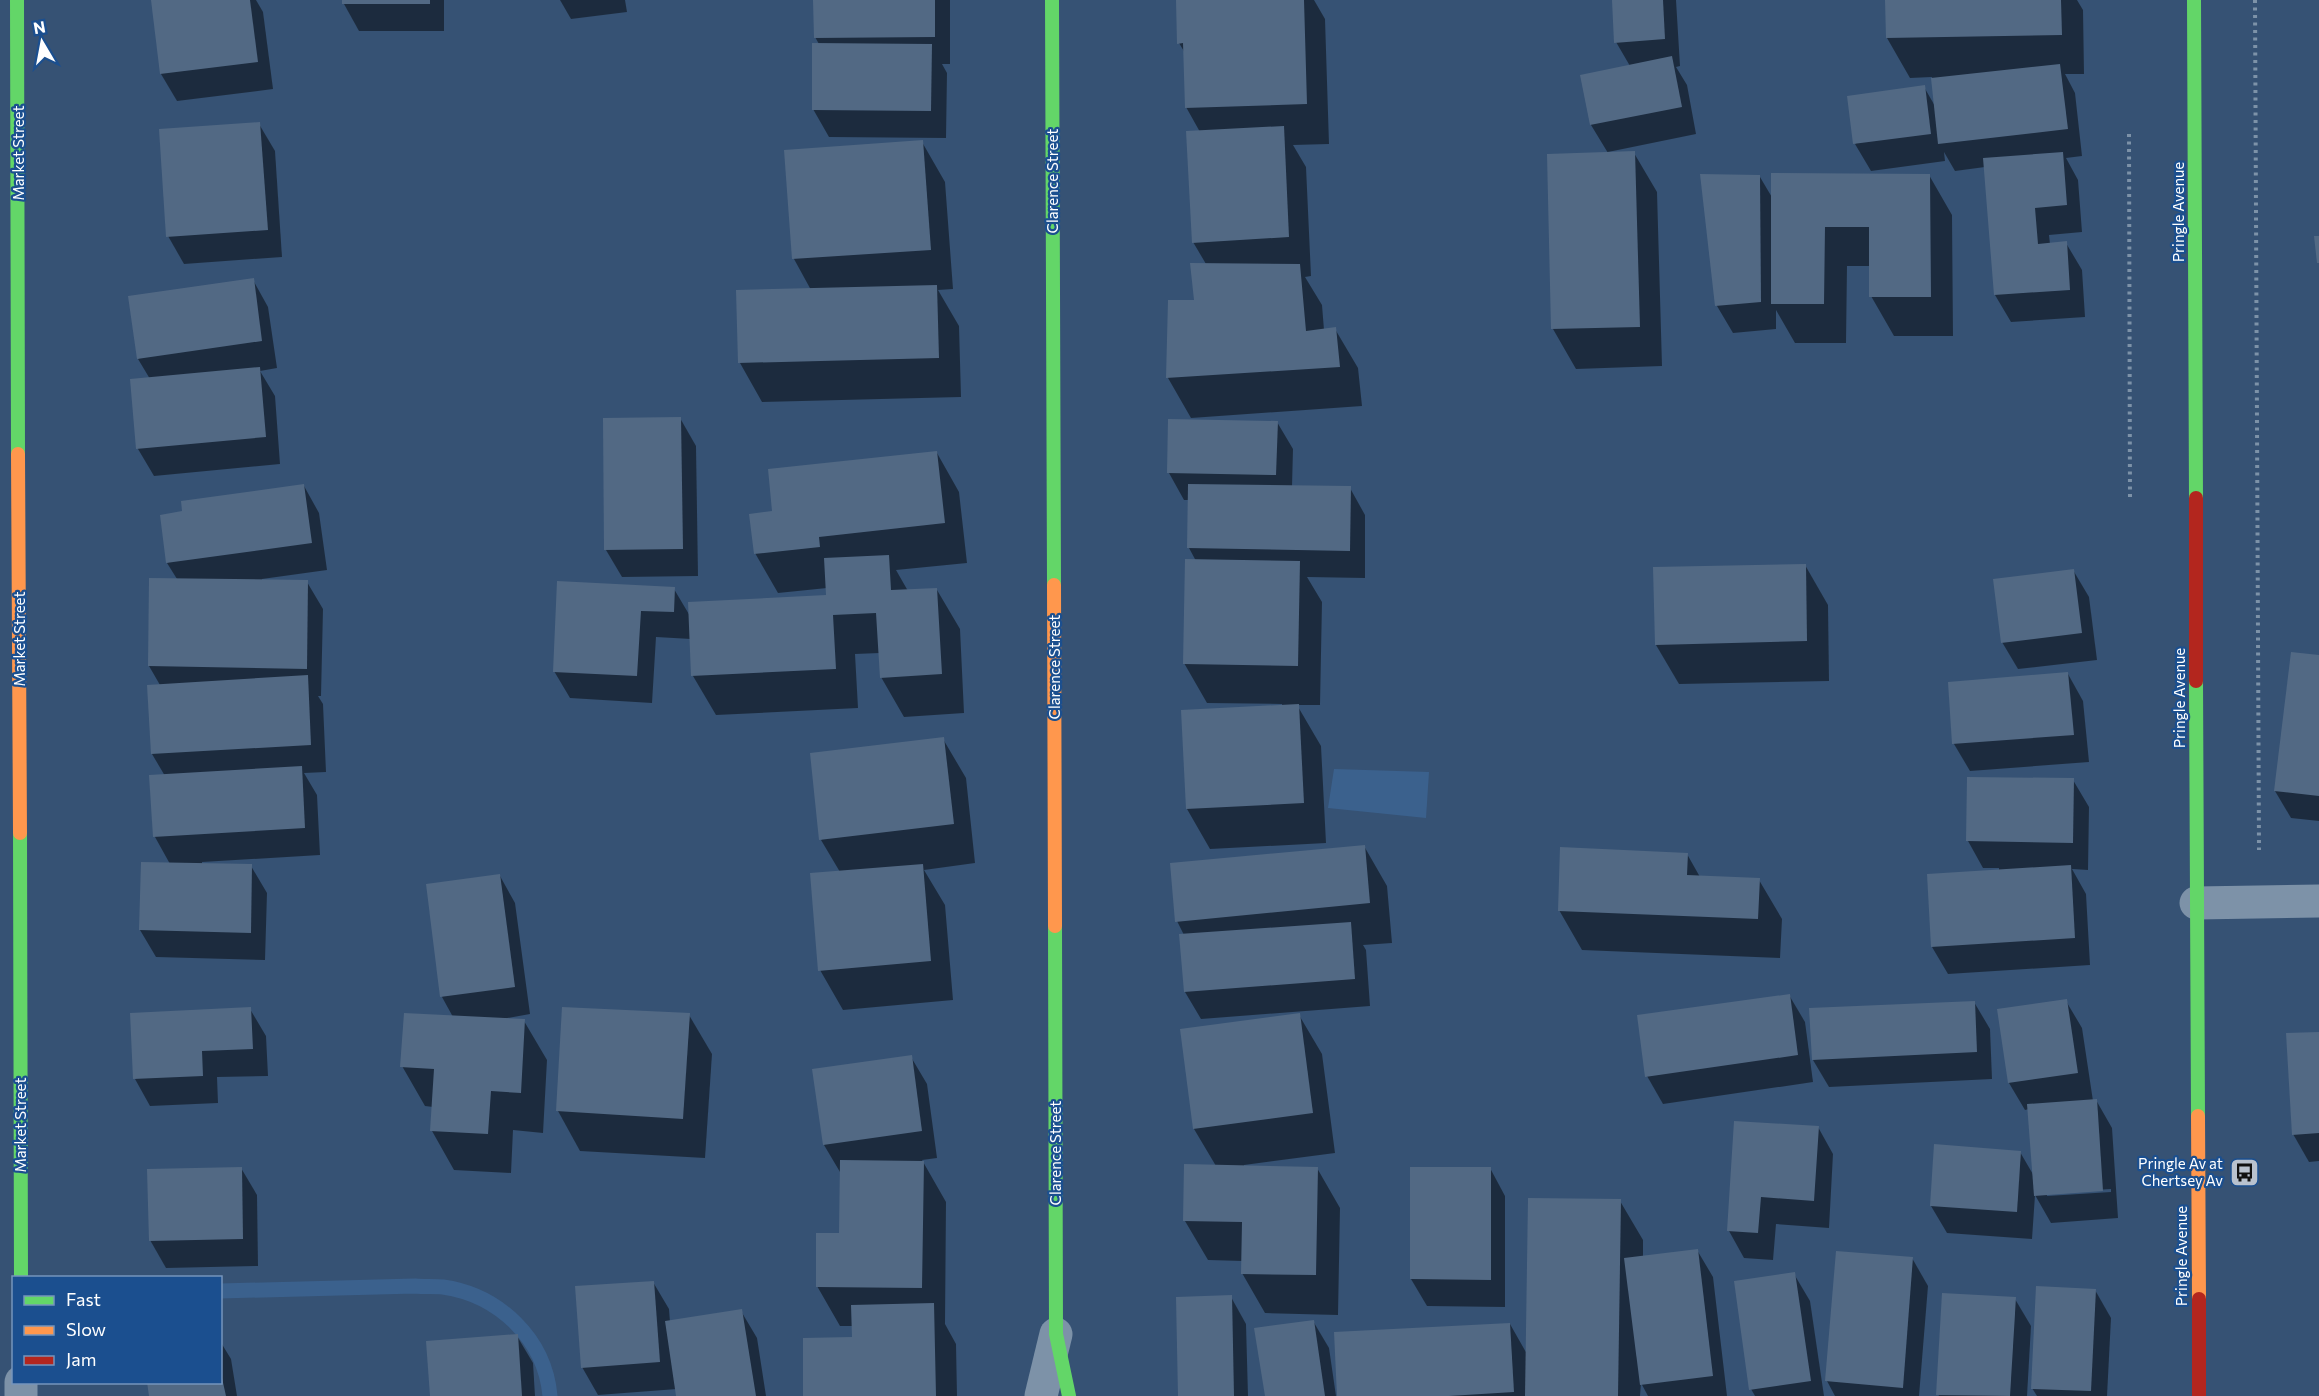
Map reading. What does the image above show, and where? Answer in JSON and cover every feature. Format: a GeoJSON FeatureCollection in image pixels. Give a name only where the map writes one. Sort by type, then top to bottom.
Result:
{"type":"FeatureCollection","features":[{"type":"Feature","properties":{"kind":"street","name":"Market Street"},"geometry":{"type":"LineString","coordinates":[[17,0],[21,1276]]}},
{"type":"Feature","properties":{"kind":"street","name":"Clarence Street"},"geometry":{"type":"LineString","coordinates":[[1052,0],[1056,1334],[1069,1396]]}},
{"type":"Feature","properties":{"kind":"street","name":"Pringle Avenue"},"geometry":{"type":"LineString","coordinates":[[2194,0],[2199,1396]]}},
{"type":"Feature","properties":{"kind":"street"},"geometry":{"type":"LineString","coordinates":[[2196,903],[2319,901]]}},
{"type":"Feature","properties":{"kind":"street","name":"Clarence Street"},"geometry":{"type":"LineString","coordinates":[[1041,1396],[1056,1334]]}},
{"type":"Feature","properties":{"kind":"path"},"geometry":{"type":"LineString","coordinates":[[2255,0],[2259,850]]}},
{"type":"Feature","properties":{"kind":"path"},"geometry":{"type":"LineString","coordinates":[[2129,134],[2130,501]]}},
{"type":"Feature","properties":{"kind":"water"},"geometry":{"type":"Polygon","coordinates":[[[1334,769],[1429,772],[1426,818],[1328,808],[1334,769]]]}},
{"type":"Feature","properties":{"kind":"building"},"geometry":{"type":"Polygon","coordinates":[[[151,0],[250,0],[258,62],[160,74],[151,0]]]}},
{"type":"Feature","properties":{"kind":"building"},"geometry":{"type":"Polygon","coordinates":[[[342,0],[430,0],[430,4],[342,4],[342,0]]]}},
{"type":"Feature","properties":{"kind":"building"},"geometry":{"type":"Polygon","coordinates":[[[813,0],[935,0],[935,37],[814,38],[813,0]]]}},
{"type":"Feature","properties":{"kind":"building"},"geometry":{"type":"Polygon","coordinates":[[[1176,0],[1304,0],[1307,104],[1185,108],[1183,43],[1177,44],[1176,0]]]}},
{"type":"Feature","properties":{"kind":"building"},"geometry":{"type":"Polygon","coordinates":[[[1612,0],[1663,0],[1665,39],[1614,43],[1612,0]]]}},
{"type":"Feature","properties":{"kind":"building"},"geometry":{"type":"Polygon","coordinates":[[[1885,0],[2061,0],[2062,35],[1886,38],[1885,0]]]}},
{"type":"Feature","properties":{"kind":"building"},"geometry":{"type":"Polygon","coordinates":[[[812,43],[932,44],[931,111],[812,110],[812,43]]]}},
{"type":"Feature","properties":{"kind":"building"},"geometry":{"type":"Polygon","coordinates":[[[1672,56],[1682,107],[1590,125],[1580,75],[1672,56]]]}},
{"type":"Feature","properties":{"kind":"building"},"geometry":{"type":"Polygon","coordinates":[[[2060,64],[2068,129],[1938,144],[1931,78],[2060,64]]]}},
{"type":"Feature","properties":{"kind":"building"},"geometry":{"type":"Polygon","coordinates":[[[1925,85],[1931,134],[1853,144],[1847,96],[1925,85]]]}},
{"type":"Feature","properties":{"kind":"building"},"geometry":{"type":"Polygon","coordinates":[[[260,122],[268,230],[166,237],[159,129],[260,122]]]}},
{"type":"Feature","properties":{"kind":"building"},"geometry":{"type":"Polygon","coordinates":[[[1284,126],[1289,237],[1192,243],[1186,131],[1284,126]]]}},
{"type":"Feature","properties":{"kind":"building"},"geometry":{"type":"Polygon","coordinates":[[[923,140],[931,250],[792,259],[784,150],[923,140]]]}},
{"type":"Feature","properties":{"kind":"building"},"geometry":{"type":"Polygon","coordinates":[[[1635,151],[1640,327],[1551,329],[1547,154],[1635,151]]]}},
{"type":"Feature","properties":{"kind":"building"},"geometry":{"type":"Polygon","coordinates":[[[2063,152],[2067,205],[2035,208],[2038,244],[2067,241],[2070,290],[1994,295],[1983,158],[2063,152]]]}},
{"type":"Feature","properties":{"kind":"building"},"geometry":{"type":"Polygon","coordinates":[[[1771,173],[1930,174],[1931,297],[1869,297],[1869,227],[1825,227],[1824,304],[1771,304],[1771,173]]]}},
{"type":"Feature","properties":{"kind":"building"},"geometry":{"type":"Polygon","coordinates":[[[1700,174],[1760,175],[1761,302],[1715,306],[1700,174]]]}},
{"type":"Feature","properties":{"kind":"building"},"geometry":{"type":"Polygon","coordinates":[[[2314,236],[2319,236],[2319,263],[2317,263],[2314,236]]]}},
{"type":"Feature","properties":{"kind":"building"},"geometry":{"type":"Polygon","coordinates":[[[1190,263],[1300,264],[1306,331],[1336,327],[1340,367],[1166,378],[1168,300],[1194,300],[1190,263]]]}},
{"type":"Feature","properties":{"kind":"building"},"geometry":{"type":"Polygon","coordinates":[[[254,278],[262,341],[137,359],[128,296],[254,278]]]}},
{"type":"Feature","properties":{"kind":"building"},"geometry":{"type":"Polygon","coordinates":[[[937,285],[939,358],[738,363],[736,290],[937,285]]]}},
{"type":"Feature","properties":{"kind":"building"},"geometry":{"type":"Polygon","coordinates":[[[260,367],[266,437],[136,449],[130,379],[260,367]]]}},
{"type":"Feature","properties":{"kind":"building"},"geometry":{"type":"Polygon","coordinates":[[[681,417],[683,549],[604,550],[603,418],[681,417]]]}},
{"type":"Feature","properties":{"kind":"building"},"geometry":{"type":"Polygon","coordinates":[[[1168,419],[1278,421],[1276,475],[1167,473],[1168,419]]]}},
{"type":"Feature","properties":{"kind":"building"},"geometry":{"type":"Polygon","coordinates":[[[937,451],[945,523],[819,537],[820,547],[754,554],[749,514],[772,511],[768,469],[937,451]]]}},
{"type":"Feature","properties":{"kind":"building"},"geometry":{"type":"Polygon","coordinates":[[[304,484],[312,543],[166,563],[160,515],[182,511],[181,501],[304,484]]]}},
{"type":"Feature","properties":{"kind":"building"},"geometry":{"type":"Polygon","coordinates":[[[1188,484],[1351,486],[1350,551],[1187,548],[1188,484]]]}},
{"type":"Feature","properties":{"kind":"building"},"geometry":{"type":"Polygon","coordinates":[[[889,555],[891,590],[937,588],[942,674],[880,678],[876,613],[833,615],[836,669],[691,676],[688,602],[826,595],[824,558],[889,555]]]}},
{"type":"Feature","properties":{"kind":"building"},"geometry":{"type":"Polygon","coordinates":[[[1185,559],[1300,561],[1298,666],[1183,664],[1185,559]]]}},
{"type":"Feature","properties":{"kind":"building"},"geometry":{"type":"Polygon","coordinates":[[[1806,564],[1807,641],[1655,645],[1653,567],[1806,564]]]}},
{"type":"Feature","properties":{"kind":"building"},"geometry":{"type":"Polygon","coordinates":[[[2074,569],[2082,633],[2001,643],[1993,579],[2074,569]]]}},
{"type":"Feature","properties":{"kind":"building"},"geometry":{"type":"Polygon","coordinates":[[[149,578],[308,580],[307,669],[148,666],[149,578]]]}},
{"type":"Feature","properties":{"kind":"building"},"geometry":{"type":"Polygon","coordinates":[[[557,581],[675,587],[674,612],[641,611],[637,676],[553,672],[557,581]]]}},
{"type":"Feature","properties":{"kind":"building"},"geometry":{"type":"Polygon","coordinates":[[[2291,652],[2319,655],[2319,796],[2274,791],[2291,652]]]}},
{"type":"Feature","properties":{"kind":"building"},"geometry":{"type":"Polygon","coordinates":[[[2068,672],[2074,735],[1952,744],[1948,682],[2068,672]]]}},
{"type":"Feature","properties":{"kind":"building"},"geometry":{"type":"Polygon","coordinates":[[[308,675],[311,745],[151,754],[147,685],[308,675]]]}},
{"type":"Feature","properties":{"kind":"building"},"geometry":{"type":"Polygon","coordinates":[[[1299,704],[1304,803],[1186,809],[1181,710],[1299,704]]]}},
{"type":"Feature","properties":{"kind":"building"},"geometry":{"type":"Polygon","coordinates":[[[944,737],[954,824],[819,840],[810,753],[944,737]]]}},
{"type":"Feature","properties":{"kind":"building"},"geometry":{"type":"Polygon","coordinates":[[[302,766],[305,828],[153,837],[149,775],[302,766]]]}},
{"type":"Feature","properties":{"kind":"building"},"geometry":{"type":"Polygon","coordinates":[[[1967,777],[2074,778],[2073,843],[1966,841],[1967,777]]]}},
{"type":"Feature","properties":{"kind":"building"},"geometry":{"type":"Polygon","coordinates":[[[1365,845],[1370,903],[1175,922],[1170,863],[1365,845]]]}},
{"type":"Feature","properties":{"kind":"building"},"geometry":{"type":"Polygon","coordinates":[[[1560,847],[1688,853],[1687,875],[1760,878],[1758,919],[1558,911],[1560,847]]]}},
{"type":"Feature","properties":{"kind":"building"},"geometry":{"type":"Polygon","coordinates":[[[141,862],[252,864],[251,933],[139,930],[141,862]]]}},
{"type":"Feature","properties":{"kind":"building"},"geometry":{"type":"Polygon","coordinates":[[[923,864],[931,961],[818,971],[810,873],[923,864]]]}},
{"type":"Feature","properties":{"kind":"building"},"geometry":{"type":"Polygon","coordinates":[[[2071,865],[2075,938],[1931,947],[1927,874],[2071,865]]]}},
{"type":"Feature","properties":{"kind":"building"},"geometry":{"type":"Polygon","coordinates":[[[500,874],[515,987],[440,997],[426,884],[500,874]]]}},
{"type":"Feature","properties":{"kind":"building"},"geometry":{"type":"Polygon","coordinates":[[[1351,922],[1355,979],[1184,992],[1179,934],[1351,922]]]}},
{"type":"Feature","properties":{"kind":"building"},"geometry":{"type":"Polygon","coordinates":[[[1790,994],[1798,1055],[1645,1077],[1637,1015],[1790,994]]]}},
{"type":"Feature","properties":{"kind":"building"},"geometry":{"type":"Polygon","coordinates":[[[2067,999],[2078,1073],[2008,1083],[1997,1009],[2067,999]]]}},
{"type":"Feature","properties":{"kind":"building"},"geometry":{"type":"Polygon","coordinates":[[[1975,1001],[1977,1052],[1812,1060],[1809,1008],[1975,1001]]]}},
{"type":"Feature","properties":{"kind":"building"},"geometry":{"type":"Polygon","coordinates":[[[251,1007],[253,1049],[202,1051],[203,1076],[133,1079],[130,1013],[251,1007]]]}},
{"type":"Feature","properties":{"kind":"building"},"geometry":{"type":"Polygon","coordinates":[[[562,1007],[690,1013],[683,1119],[556,1111],[562,1007]]]}},
{"type":"Feature","properties":{"kind":"building"},"geometry":{"type":"Polygon","coordinates":[[[404,1013],[525,1019],[521,1093],[491,1091],[488,1134],[430,1131],[434,1069],[400,1067],[404,1013]]]}},
{"type":"Feature","properties":{"kind":"building"},"geometry":{"type":"Polygon","coordinates":[[[1300,1013],[1313,1113],[1193,1129],[1180,1029],[1300,1013]]]}},
{"type":"Feature","properties":{"kind":"building"},"geometry":{"type":"Polygon","coordinates":[[[2319,1032],[2319,1133],[2292,1135],[2286,1033],[2319,1032]]]}},
{"type":"Feature","properties":{"kind":"building"},"geometry":{"type":"Polygon","coordinates":[[[912,1055],[922,1131],[823,1145],[812,1069],[912,1055]]]}},
{"type":"Feature","properties":{"kind":"building"},"geometry":{"type":"Polygon","coordinates":[[[2097,1099],[2103,1191],[2034,1196],[2027,1104],[2097,1099]]]}},
{"type":"Feature","properties":{"kind":"building"},"geometry":{"type":"Polygon","coordinates":[[[1734,1121],[1819,1126],[1814,1201],[1761,1197],[1758,1233],[1727,1231],[1734,1121]]]}},
{"type":"Feature","properties":{"kind":"building"},"geometry":{"type":"Polygon","coordinates":[[[1934,1144],[2021,1151],[2017,1212],[1930,1206],[1934,1144]]]}},
{"type":"Feature","properties":{"kind":"building"},"geometry":{"type":"Polygon","coordinates":[[[840,1160],[924,1161],[922,1288],[816,1287],[816,1233],[839,1233],[840,1160]]]}},
{"type":"Feature","properties":{"kind":"building"},"geometry":{"type":"Polygon","coordinates":[[[1184,1164],[1318,1167],[1316,1275],[1241,1274],[1242,1222],[1183,1221],[1184,1164]]]}},
{"type":"Feature","properties":{"kind":"building"},"geometry":{"type":"Polygon","coordinates":[[[242,1167],[243,1239],[149,1241],[147,1169],[242,1167]]]}},
{"type":"Feature","properties":{"kind":"building"},"geometry":{"type":"Polygon","coordinates":[[[1410,1167],[1491,1167],[1491,1280],[1410,1279],[1410,1167]]]}},
{"type":"Feature","properties":{"kind":"building"},"geometry":{"type":"Polygon","coordinates":[[[1528,1198],[1621,1199],[1618,1396],[1525,1396],[1528,1198]]]}},
{"type":"Feature","properties":{"kind":"building"},"geometry":{"type":"Polygon","coordinates":[[[1698,1249],[1713,1376],[1640,1385],[1624,1258],[1698,1249]]]}},
{"type":"Feature","properties":{"kind":"building"},"geometry":{"type":"Polygon","coordinates":[[[1836,1251],[1913,1257],[1903,1388],[1825,1381],[1836,1251]]]}},
{"type":"Feature","properties":{"kind":"building"},"geometry":{"type":"Polygon","coordinates":[[[1795,1272],[1811,1381],[1749,1390],[1734,1281],[1795,1272]]]}},
{"type":"Feature","properties":{"kind":"building"},"geometry":{"type":"Polygon","coordinates":[[[654,1281],[660,1362],[581,1368],[575,1286],[654,1281]]]}},
{"type":"Feature","properties":{"kind":"building"},"geometry":{"type":"Polygon","coordinates":[[[2036,1286],[2096,1289],[2091,1391],[2031,1389],[2036,1286]]]}},
{"type":"Feature","properties":{"kind":"building"},"geometry":{"type":"Polygon","coordinates":[[[1942,1293],[2016,1297],[2010,1396],[1936,1395],[1942,1293]]]}},
{"type":"Feature","properties":{"kind":"building"},"geometry":{"type":"Polygon","coordinates":[[[1232,1295],[1234,1396],[1178,1396],[1176,1297],[1232,1295]]]}},
{"type":"Feature","properties":{"kind":"building"},"geometry":{"type":"Polygon","coordinates":[[[934,1303],[936,1396],[803,1396],[803,1338],[852,1337],[851,1305],[934,1303]]]}},
{"type":"Feature","properties":{"kind":"building"},"geometry":{"type":"Polygon","coordinates":[[[742,1309],[756,1396],[676,1396],[665,1321],[742,1309]]]}},
{"type":"Feature","properties":{"kind":"building"},"geometry":{"type":"Polygon","coordinates":[[[1314,1320],[1325,1396],[1265,1396],[1254,1328],[1314,1320]]]}},
{"type":"Feature","properties":{"kind":"building"},"geometry":{"type":"Polygon","coordinates":[[[1510,1323],[1514,1392],[1449,1396],[1337,1396],[1334,1332],[1510,1323]]]}},
{"type":"Feature","properties":{"kind":"building"},"geometry":{"type":"Polygon","coordinates":[[[518,1334],[522,1396],[430,1396],[426,1341],[518,1334]]]}},
{"type":"Feature","properties":{"kind":"building"},"geometry":{"type":"Polygon","coordinates":[[[222,1378],[226,1396],[149,1396],[147,1384],[222,1384],[222,1378]]]}},
{"type":"Feature","properties":{"kind":"waterway"},"geometry":{"type":"LineString","coordinates":[[222,1291],[415,1286],[443,1287],[463,1292],[483,1299],[516,1323],[539,1356],[550,1396]]}},
{"type":"Feature","properties":{"kind":"traffic: fast"},"geometry":{"type":"LineString","coordinates":[[17,0],[18,454]]}},
{"type":"Feature","properties":{"kind":"traffic: fast"},"geometry":{"type":"LineString","coordinates":[[1052,0],[1054,585]]}},
{"type":"Feature","properties":{"kind":"traffic: fast"},"geometry":{"type":"LineString","coordinates":[[2194,0],[2196,498]]}},
{"type":"Feature","properties":{"kind":"traffic: fast"},"geometry":{"type":"LineString","coordinates":[[2196,681],[2198,1116]]}},
{"type":"Feature","properties":{"kind":"traffic: fast"},"geometry":{"type":"LineString","coordinates":[[20,833],[21,1276]]}},
{"type":"Feature","properties":{"kind":"traffic: fast"},"geometry":{"type":"LineString","coordinates":[[1055,926],[1056,1334],[1069,1396]]}},
{"type":"Feature","properties":{"kind":"traffic: slow"},"geometry":{"type":"LineString","coordinates":[[18,454],[20,833]]}},
{"type":"Feature","properties":{"kind":"traffic: slow"},"geometry":{"type":"LineString","coordinates":[[1054,585],[1055,926]]}},
{"type":"Feature","properties":{"kind":"traffic: slow"},"geometry":{"type":"LineString","coordinates":[[2198,1116],[2199,1299]]}},
{"type":"Feature","properties":{"kind":"traffic: jam"},"geometry":{"type":"LineString","coordinates":[[2196,498],[2196,681]]}},
{"type":"Feature","properties":{"kind":"traffic: jam"},"geometry":{"type":"LineString","coordinates":[[2199,1299],[2199,1396]]}},
{"type":"Feature","properties":{"kind":"place","name":"Pringle Av at Chertsey Av"},"geometry":{"type":"Point","coordinates":[2244,1172]}}]}
